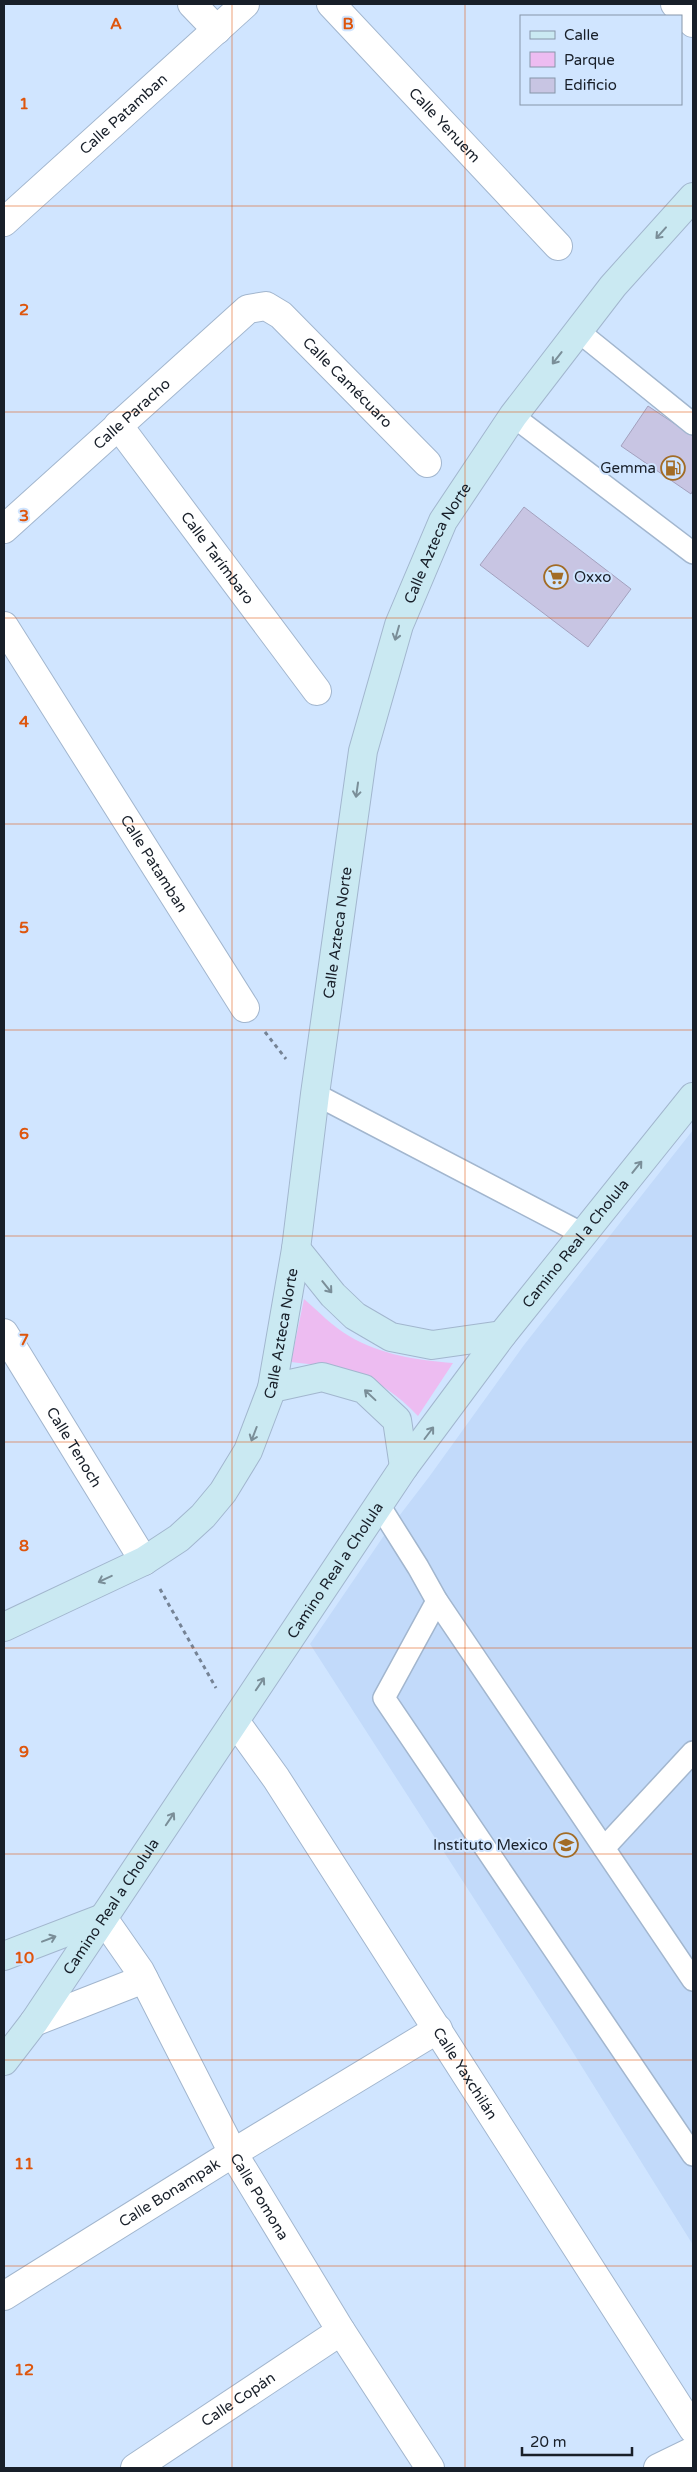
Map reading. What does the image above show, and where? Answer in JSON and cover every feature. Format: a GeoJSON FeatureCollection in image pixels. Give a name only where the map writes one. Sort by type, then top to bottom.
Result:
{"type":"FeatureCollection","features":[{"type":"Feature","properties":{"kind":"main road","name":"Calle Azteca Norte"},"geometry":{"type":"LineString","coordinates":[[4,1627],[144,1561],[179,1538],[203,1516],[223,1492],[248,1451],[272,1388],[296,1249],[315,1094],[363,751],[399,625],[443,521],[513,416],[613,286],[693,197]]}},
{"type":"Feature","properties":{"kind":"main road","name":"Camino Real a Cholula"},"geometry":{"type":"LineString","coordinates":[[4,2061],[34,2022],[404,1467],[502,1335],[693,1097]]}},
{"type":"Feature","properties":{"kind":"main road"},"geometry":{"type":"LineString","coordinates":[[296,1249],[334,1295],[355,1316],[392,1336],[432,1345],[502,1335]]}},
{"type":"Feature","properties":{"kind":"main road"},"geometry":{"type":"LineString","coordinates":[[272,1388],[322,1377],[364,1390],[397,1420],[404,1467]]}},
{"type":"Feature","properties":{"kind":"main road"},"geometry":{"type":"LineString","coordinates":[[4,1956],[103,1918]]}},
{"type":"Feature","properties":{"kind":"street"},"geometry":{"type":"LineString","coordinates":[[192,4],[217,30]]}},
{"type":"Feature","properties":{"kind":"street","name":"Calle Patamban"},"geometry":{"type":"LineString","coordinates":[[4,222],[245,4]]}},
{"type":"Feature","properties":{"kind":"street","name":"Calle Yenuem"},"geometry":{"type":"LineString","coordinates":[[331,4],[558,246]]}},
{"type":"Feature","properties":{"kind":"street"},"geometry":{"type":"LineString","coordinates":[[675,4],[693,23]]}},
{"type":"Feature","properties":{"kind":"street","name":"Calle Paracho"},"geometry":{"type":"LineString","coordinates":[[4,530],[248,309],[266,306]]}},
{"type":"Feature","properties":{"kind":"street","name":"Calle Camécuaro"},"geometry":{"type":"LineString","coordinates":[[266,306],[281,315],[427,463]]}},
{"type":"Feature","properties":{"kind":"street","name":"Calle Tarímbaro"},"geometry":{"type":"LineString","coordinates":[[118,425],[317,691]]}},
{"type":"Feature","properties":{"kind":"street","name":"Calle Patamban"},"geometry":{"type":"LineString","coordinates":[[4,626],[245,1008]]}},
{"type":"Feature","properties":{"kind":"street","name":"Calle Tenoch"},"geometry":{"type":"LineString","coordinates":[[4,1333],[14,1371],[144,1561]]}},
{"type":"Feature","properties":{"kind":"street","name":"Calle Yaxchilán"},"geometry":{"type":"LineString","coordinates":[[235,1721],[276,1778],[693,2429]]}},
{"type":"Feature","properties":{"kind":"street","name":"Calle Pomona"},"geometry":{"type":"LineString","coordinates":[[103,1918],[144,1979],[233,2153],[341,2331],[430,2468]]}},
{"type":"Feature","properties":{"kind":"street"},"geometry":{"type":"LineString","coordinates":[[34,2022],[144,1979]]}},
{"type":"Feature","properties":{"kind":"street","name":"Calle Bonampak"},"geometry":{"type":"LineString","coordinates":[[4,2296],[233,2153],[438,2029]]}},
{"type":"Feature","properties":{"kind":"street","name":"Calle Copán"},"geometry":{"type":"LineString","coordinates":[[153,2464],[341,2331]]}},
{"type":"Feature","properties":{"kind":"street"},"geometry":{"type":"LineString","coordinates":[[658,2468],[693,2451]]}},
{"type":"Feature","properties":{"kind":"lane"},"geometry":{"type":"LineString","coordinates":[[578,331],[693,424]]}},
{"type":"Feature","properties":{"kind":"lane"},"geometry":{"type":"LineString","coordinates":[[513,416],[690,543]]}},
{"type":"Feature","properties":{"kind":"lane"},"geometry":{"type":"LineString","coordinates":[[315,1094],[583,1234]]}},
{"type":"Feature","properties":{"kind":"lane"},"geometry":{"type":"LineString","coordinates":[[379,1505],[437,1601],[693,1980]]}},
{"type":"Feature","properties":{"kind":"lane"},"geometry":{"type":"LineString","coordinates":[[437,1601],[384,1698],[693,2155]]}},
{"type":"Feature","properties":{"kind":"lane"},"geometry":{"type":"LineString","coordinates":[[604,1848],[693,1752]]}},
{"type":"Feature","properties":{"kind":"path"},"geometry":{"type":"LineString","coordinates":[[245,1008],[315,1094]]}},
{"type":"Feature","properties":{"kind":"path"},"geometry":{"type":"LineString","coordinates":[[144,1561],[235,1721]]}},
{"type":"Feature","properties":{"kind":"shaded area","name":"Instituto Mexico"},"geometry":{"type":"Polygon","coordinates":[[[693,1130],[693,2245],[569,2046],[310,1644],[383,1537],[429,1477],[524,1345],[693,1130]]]}},
{"type":"Feature","properties":{"kind":"green space"},"geometry":{"type":"Polygon","coordinates":[[[304,1299],[337,1328],[374,1348],[400,1356],[453,1363],[418,1416],[389,1391],[361,1376],[329,1367],[291,1362],[304,1299]]]}},
{"type":"Feature","properties":{"kind":"building","name":"Gemma"},"geometry":{"type":"Polygon","coordinates":[[[648,406],[693,436],[693,490],[691,494],[621,446],[648,406]]]}},
{"type":"Feature","properties":{"kind":"building","name":"Oxxo"},"geometry":{"type":"Polygon","coordinates":[[[524,507],[631,589],[588,647],[480,565],[524,507]]]}},
{"type":"Feature","properties":{"kind":"place","name":"Gemma"},"geometry":{"type":"Point","coordinates":[673,468]}},
{"type":"Feature","properties":{"kind":"place","name":"Oxxo"},"geometry":{"type":"Point","coordinates":[556,577]}},
{"type":"Feature","properties":{"kind":"place","name":"Instituto Mexico"},"geometry":{"type":"Point","coordinates":[566,1845]}}]}
